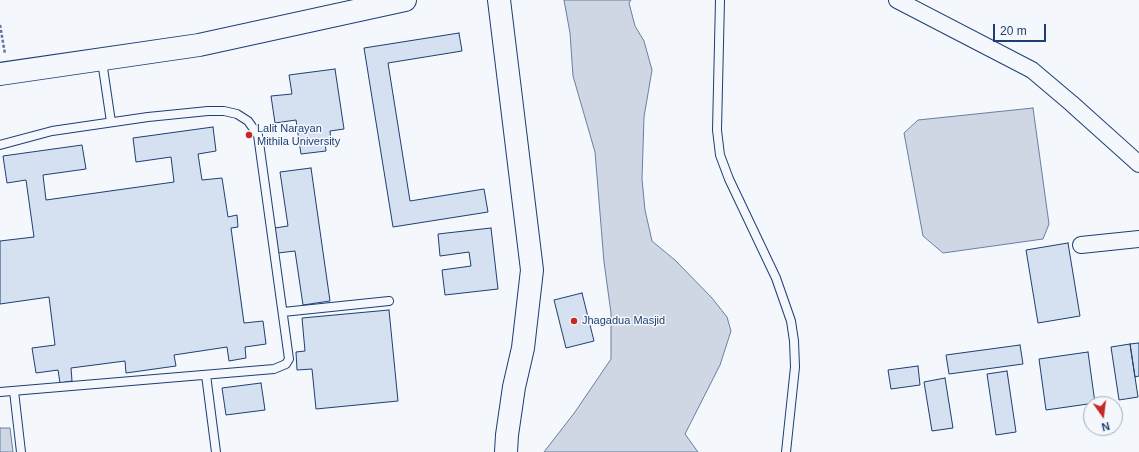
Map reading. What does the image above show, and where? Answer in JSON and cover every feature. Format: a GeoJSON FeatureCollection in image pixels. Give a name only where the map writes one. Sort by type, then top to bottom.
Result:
{"type":"FeatureCollection","features":[{"type":"Feature","properties":{"kind":"street"},"geometry":{"type":"LineString","coordinates":[[4,74],[199,45],[356,6],[405,0]]}},
{"type":"Feature","properties":{"kind":"street"},"geometry":{"type":"LineString","coordinates":[[499,0],[532,270],[523,348],[514,387],[506,452]]}},
{"type":"Feature","properties":{"kind":"street"},"geometry":{"type":"LineString","coordinates":[[897,0],[1032,70],[1071,102],[1139,164]]}},
{"type":"Feature","properties":{"kind":"street"},"geometry":{"type":"LineString","coordinates":[[1081,245],[1139,239]]}},
{"type":"Feature","properties":{"kind":"lane"},"geometry":{"type":"LineString","coordinates":[[720,0],[717,124],[720,155],[729,179],[776,278],[791,321],[794,341],[795,367],[786,452]]}},
{"type":"Feature","properties":{"kind":"lane"},"geometry":{"type":"LineString","coordinates":[[102,60],[111,122]]}},
{"type":"Feature","properties":{"kind":"lane"},"geometry":{"type":"LineString","coordinates":[[0,145],[52,131],[208,110],[237,114],[248,121],[258,135],[288,358],[286,364],[274,369],[0,392]]}},
{"type":"Feature","properties":{"kind":"lane"},"geometry":{"type":"LineString","coordinates":[[283,312],[389,301]]}},
{"type":"Feature","properties":{"kind":"lane"},"geometry":{"type":"LineString","coordinates":[[206,375],[216,452]]}},
{"type":"Feature","properties":{"kind":"lane"},"geometry":{"type":"LineString","coordinates":[[14,391],[21,452]]}},
{"type":"Feature","properties":{"kind":"path"},"geometry":{"type":"LineString","coordinates":[[0,25],[4,74]]}},
{"type":"Feature","properties":{"kind":"shaded area"},"geometry":{"type":"Polygon","coordinates":[[[564,0],[631,0],[629,3],[635,26],[644,41],[652,70],[644,117],[642,179],[645,210],[652,241],[676,261],[712,298],[727,317],[731,331],[720,365],[685,434],[698,452],[544,452],[575,412],[611,359],[611,313],[604,262],[595,152],[573,76],[570,33],[564,0]]]}},
{"type":"Feature","properties":{"kind":"shaded area"},"geometry":{"type":"Polygon","coordinates":[[[1033,108],[1049,224],[1043,239],[943,253],[923,236],[904,133],[918,120],[1033,108]]]}},
{"type":"Feature","properties":{"kind":"shaded area"},"geometry":{"type":"Polygon","coordinates":[[[0,428],[10,428],[13,452],[0,452],[0,428]]]}},
{"type":"Feature","properties":{"kind":"building"},"geometry":{"type":"Polygon","coordinates":[[[459,33],[462,51],[388,63],[410,201],[484,189],[488,212],[393,227],[364,48],[459,33]]]}},
{"type":"Feature","properties":{"kind":"building"},"geometry":{"type":"Polygon","coordinates":[[[335,69],[344,129],[330,131],[331,141],[325,142],[326,151],[301,154],[296,120],[275,123],[271,96],[292,94],[289,75],[335,69]]]}},
{"type":"Feature","properties":{"kind":"building"},"geometry":{"type":"Polygon","coordinates":[[[213,127],[216,151],[198,154],[202,180],[222,178],[228,217],[237,215],[238,227],[231,228],[244,323],[263,321],[266,344],[245,347],[246,358],[229,361],[227,347],[174,355],[176,366],[126,373],[125,361],[71,368],[72,381],[60,383],[58,370],[36,373],[32,348],[55,345],[49,297],[0,304],[0,241],[34,237],[26,180],[7,183],[3,156],[82,145],[86,169],[43,175],[46,200],[174,182],[171,157],[136,162],[133,138],[213,127]]]}},
{"type":"Feature","properties":{"kind":"building"},"geometry":{"type":"Polygon","coordinates":[[[311,168],[330,301],[303,305],[295,251],[278,253],[275,228],[288,226],[280,172],[311,168]]]}},
{"type":"Feature","properties":{"kind":"building"},"geometry":{"type":"Polygon","coordinates":[[[491,228],[498,289],[445,295],[442,270],[471,266],[469,252],[440,256],[438,234],[491,228]]]}},
{"type":"Feature","properties":{"kind":"building"},"geometry":{"type":"Polygon","coordinates":[[[1068,243],[1080,316],[1038,323],[1026,250],[1068,243]]]}},
{"type":"Feature","properties":{"kind":"building","name":"Jhagadua Masjid"},"geometry":{"type":"Polygon","coordinates":[[[582,293],[594,341],[566,348],[554,300],[582,293]]]}},
{"type":"Feature","properties":{"kind":"building"},"geometry":{"type":"Polygon","coordinates":[[[389,310],[398,401],[316,409],[312,369],[297,370],[296,352],[305,351],[302,318],[389,310]]]}},
{"type":"Feature","properties":{"kind":"building"},"geometry":{"type":"Polygon","coordinates":[[[1139,343],[1139,376],[1135,377],[1130,344],[1139,343]]]}},
{"type":"Feature","properties":{"kind":"building"},"geometry":{"type":"Polygon","coordinates":[[[1130,344],[1138,397],[1123,399],[1123,396],[1118,396],[1111,347],[1130,344]]]}},
{"type":"Feature","properties":{"kind":"building"},"geometry":{"type":"Polygon","coordinates":[[[1020,345],[1023,364],[949,374],[946,355],[1020,345]]]}},
{"type":"Feature","properties":{"kind":"building"},"geometry":{"type":"Polygon","coordinates":[[[1088,352],[1094,396],[1083,396],[1083,405],[1046,410],[1039,359],[1088,352]]]}},
{"type":"Feature","properties":{"kind":"building"},"geometry":{"type":"Polygon","coordinates":[[[918,366],[920,385],[891,389],[888,370],[918,366]]]}},
{"type":"Feature","properties":{"kind":"building"},"geometry":{"type":"Polygon","coordinates":[[[1007,371],[1016,432],[996,435],[987,374],[1007,371]]]}},
{"type":"Feature","properties":{"kind":"building"},"geometry":{"type":"Polygon","coordinates":[[[945,378],[953,428],[932,431],[924,382],[945,378]]]}},
{"type":"Feature","properties":{"kind":"building"},"geometry":{"type":"Polygon","coordinates":[[[261,383],[265,410],[226,415],[222,388],[261,383]]]}},
{"type":"Feature","properties":{"kind":"place","name":"Lalit Narayan Mithila University"},"geometry":{"type":"Point","coordinates":[249,135]}},
{"type":"Feature","properties":{"kind":"place","name":"Jhagadua Masjid"},"geometry":{"type":"Point","coordinates":[574,321]}}]}
